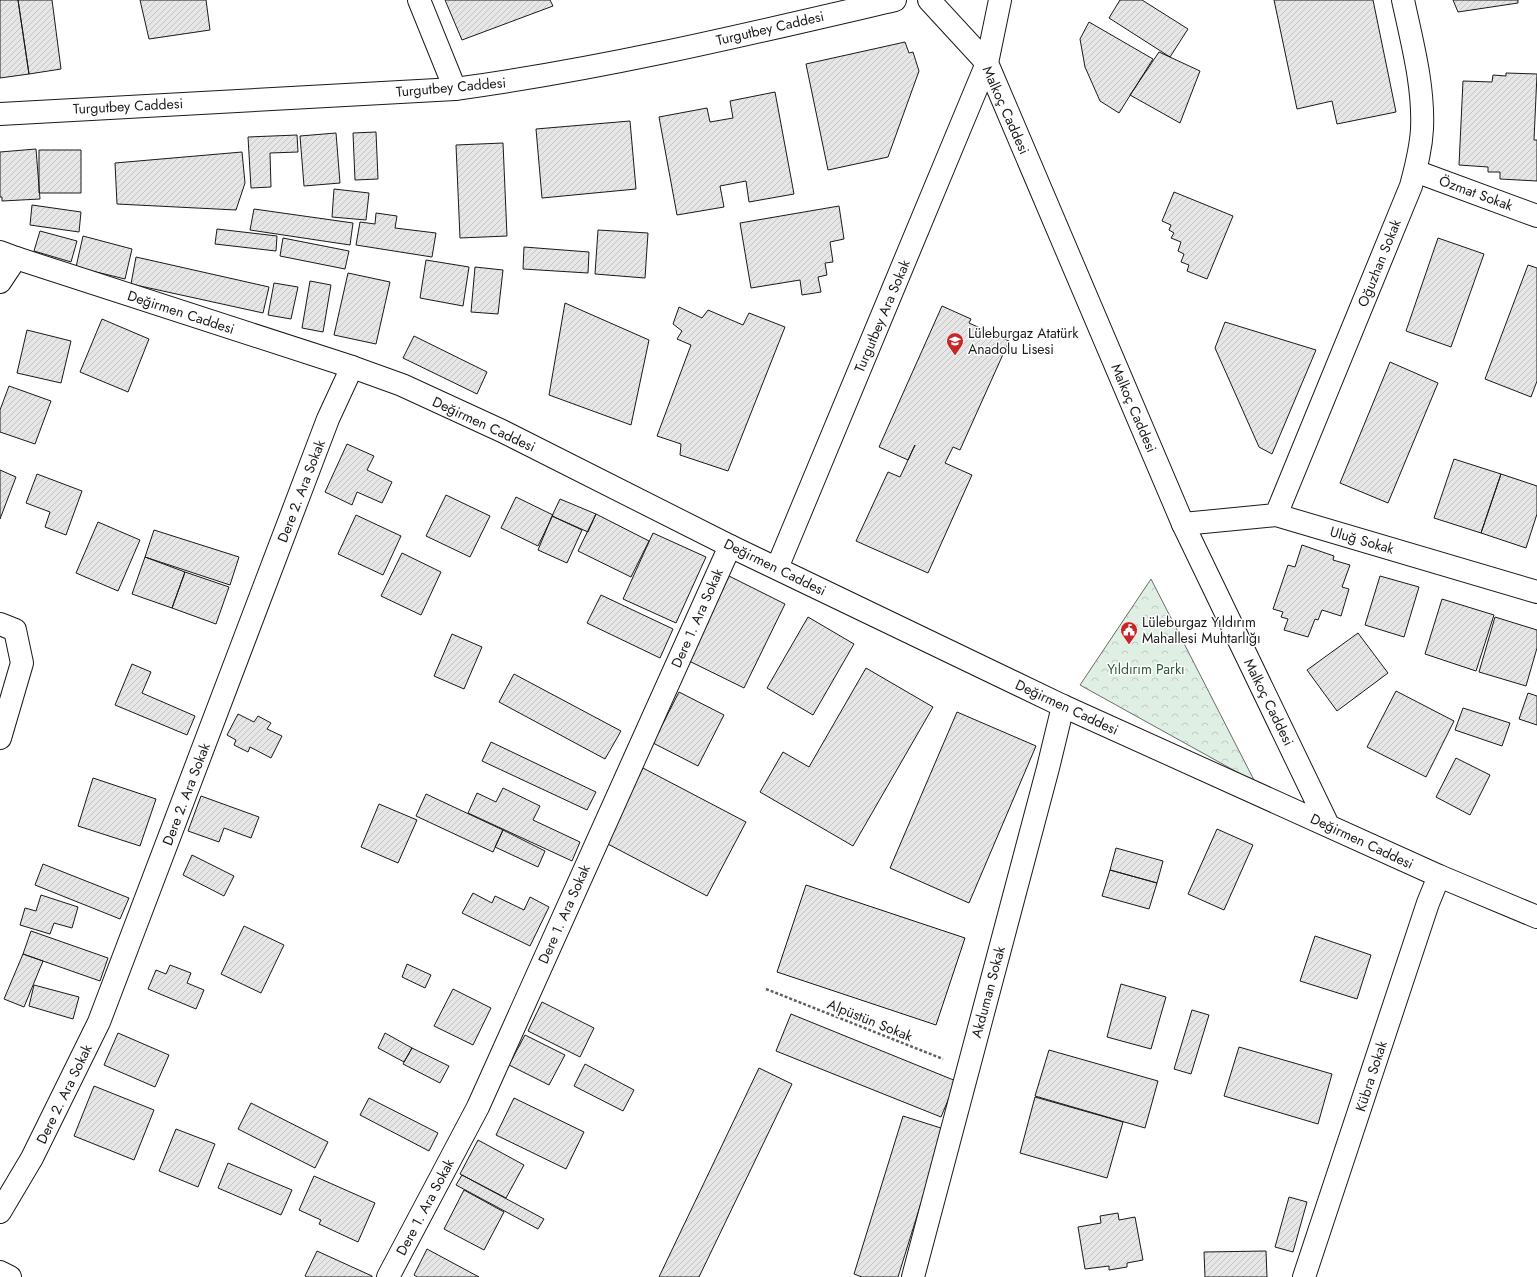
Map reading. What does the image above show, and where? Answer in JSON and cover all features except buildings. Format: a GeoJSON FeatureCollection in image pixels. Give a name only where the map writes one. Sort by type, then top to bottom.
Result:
{"type":"FeatureCollection","features":[{"type":"Feature","properties":{"kind":"street"},"geometry":{"type":"LineString","coordinates":[[419,0],[455,89]]}},
{"type":"Feature","properties":{"kind":"street","name":"Turgutbey Caddesi"},"geometry":{"type":"LineString","coordinates":[[0,114],[455,89],[512,81],[632,59],[895,0]]}},
{"type":"Feature","properties":{"kind":"street","name":"Malkoç Caddesi"},"geometry":{"type":"LineString","coordinates":[[929,0],[987,64],[1183,524],[1328,825]]}},
{"type":"Feature","properties":{"kind":"street","name":"Turgutbey Ara Sokak"},"geometry":{"type":"LineString","coordinates":[[777,568],[987,64],[1000,0]]}},
{"type":"Feature","properties":{"kind":"street","name":"Oğuzhan Sokak"},"geometry":{"type":"LineString","coordinates":[[1276,516],[1411,186],[1415,171],[1422,128],[1420,94],[1403,0]]}},
{"type":"Feature","properties":{"kind":"street","name":"Özmat Sokak"},"geometry":{"type":"LineString","coordinates":[[1415,171],[1537,216]]}},
{"type":"Feature","properties":{"kind":"street"},"geometry":{"type":"LineString","coordinates":[[0,282],[8,255]]}},
{"type":"Feature","properties":{"kind":"street","name":"Değirmen Caddesi"},"geometry":{"type":"LineString","coordinates":[[8,255],[352,367],[402,385],[502,431],[730,546],[1063,706],[1439,876],[1537,917]]}},
{"type":"Feature","properties":{"kind":"street","name":"Dere 2. Ara Sokak"},"geometry":{"type":"LineString","coordinates":[[0,1212],[32,1158],[99,1022],[328,419],[352,367]]}},
{"type":"Feature","properties":{"kind":"street","name":"Uluğ Sokak"},"geometry":{"type":"LineString","coordinates":[[1183,524],[1276,516],[1537,592]]}},
{"type":"Feature","properties":{"kind":"street","name":"Dere 1. Ara Sokak"},"geometry":{"type":"LineString","coordinates":[[388,1277],[478,1107],[730,546]]}},
{"type":"Feature","properties":{"kind":"street"},"geometry":{"type":"LineString","coordinates":[[0,624],[15,630],[22,663],[0,738]]}},
{"type":"Feature","properties":{"kind":"street","name":"Akduman Sokak"},"geometry":{"type":"LineString","coordinates":[[913,1277],[1048,768],[1063,706]]}},
{"type":"Feature","properties":{"kind":"street","name":"Kübra Sokak"},"geometry":{"type":"LineString","coordinates":[[1304,1277],[1428,903],[1439,876]]}},
{"type":"Feature","properties":{"kind":"street"},"geometry":{"type":"LineString","coordinates":[[0,1272],[10,1277]]}},
{"type":"Feature","properties":{"kind":"path","name":"Alpüstün Sokak"},"geometry":{"type":"LineString","coordinates":[[766,989],[967,1069]]}},
{"type":"Feature","properties":{"kind":"green space","name":"Yıldırım Parkı"},"geometry":{"type":"Polygon","coordinates":[[[1151,579],[1255,782],[1080,685],[1151,579]]]}},
{"type":"Feature","properties":{"kind":"place","name":"Lüleburgaz Atatürk Anadolu Lisesi"},"geometry":{"type":"Point","coordinates":[955,356]}},
{"type":"Feature","properties":{"kind":"place","name":"Lüleburgaz Yıldırım Mahallesi Muhtarlığı"},"geometry":{"type":"Point","coordinates":[1129,645]}}]}
